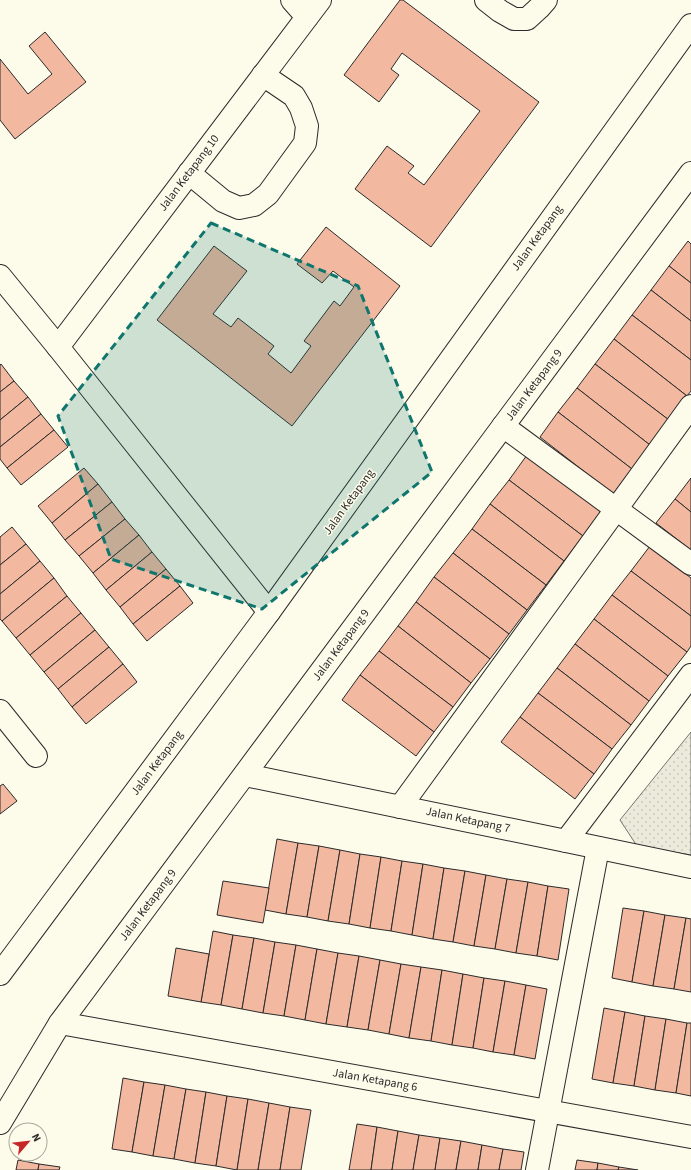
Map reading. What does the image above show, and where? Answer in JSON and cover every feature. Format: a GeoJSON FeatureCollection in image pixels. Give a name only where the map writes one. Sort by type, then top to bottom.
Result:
{"type":"FeatureCollection","features":[{"type":"Feature","properties":{"kind":"street"},"geometry":{"type":"LineString","coordinates":[[292,0],[313,8]]}},
{"type":"Feature","properties":{"kind":"street"},"geometry":{"type":"LineString","coordinates":[[486,0],[500,11],[514,19],[527,19],[540,8],[546,0]]}},
{"type":"Feature","properties":{"kind":"street","name":"Jalan Ketapang 10"},"geometry":{"type":"LineString","coordinates":[[58,347],[313,8]]}},
{"type":"Feature","properties":{"kind":"street","name":"Jalan Ketapang"},"geometry":{"type":"LineString","coordinates":[[0,974],[269,612],[689,31]]}},
{"type":"Feature","properties":{"kind":"street"},"geometry":{"type":"LineString","coordinates":[[189,173],[223,201],[239,208],[254,205],[268,194],[305,143],[308,126],[301,108],[294,96],[263,75]]}},
{"type":"Feature","properties":{"kind":"street","name":"Jalan Ketapang 9"},"geometry":{"type":"LineString","coordinates":[[0,1123],[60,1023],[691,173]]}},
{"type":"Feature","properties":{"kind":"street"},"geometry":{"type":"LineString","coordinates":[[0,276],[269,612]]}},
{"type":"Feature","properties":{"kind":"street"},"geometry":{"type":"LineString","coordinates":[[400,807],[691,406]]}},
{"type":"Feature","properties":{"kind":"street"},"geometry":{"type":"LineString","coordinates":[[503,426],[691,564]]}},
{"type":"Feature","properties":{"kind":"street"},"geometry":{"type":"LineString","coordinates":[[566,840],[691,675]]}},
{"type":"Feature","properties":{"kind":"street"},"geometry":{"type":"LineString","coordinates":[[0,711],[36,756]]}},
{"type":"Feature","properties":{"kind":"street","name":"Jalan Ketapang 7"},"geometry":{"type":"LineString","coordinates":[[245,775],[566,840],[691,868]]}},
{"type":"Feature","properties":{"kind":"street"},"geometry":{"type":"LineString","coordinates":[[537,1170],[598,848]]}},
{"type":"Feature","properties":{"kind":"street","name":"Jalan Ketapang 6"},"geometry":{"type":"LineString","coordinates":[[60,1023],[691,1136]]}},
{"type":"Feature","properties":{"kind":"highlighted area"},"geometry":{"type":"Polygon","coordinates":[[[211,223],[358,286],[432,472],[262,609],[111,559],[58,416],[211,223]]]}},
{"type":"Feature","properties":{"kind":"shaded area"},"geometry":{"type":"Polygon","coordinates":[[[691,732],[691,855],[637,846],[620,820],[691,732]]]}},
{"type":"Feature","properties":{"kind":"building"},"geometry":{"type":"Polygon","coordinates":[[[400,0],[403,0],[539,102],[431,247],[355,189],[387,146],[414,166],[408,173],[424,185],[480,111],[402,53],[391,69],[399,75],[379,102],[344,75],[400,0]]]}},
{"type":"Feature","properties":{"kind":"building"},"geometry":{"type":"Polygon","coordinates":[[[45,32],[86,82],[15,139],[0,120],[0,59],[28,94],[52,74],[29,46],[45,32]]]}},
{"type":"Feature","properties":{"kind":"building"},"geometry":{"type":"Polygon","coordinates":[[[326,227],[400,286],[292,426],[157,320],[214,246],[247,271],[213,314],[231,327],[238,318],[274,346],[268,354],[291,373],[311,346],[304,341],[334,301],[340,306],[354,287],[333,271],[322,283],[297,264],[326,227]]]}},
{"type":"Feature","properties":{"kind":"building"},"geometry":{"type":"Polygon","coordinates":[[[688,241],[691,244],[691,283],[669,266],[688,241]]]}},
{"type":"Feature","properties":{"kind":"building"},"geometry":{"type":"Polygon","coordinates":[[[669,266],[691,283],[691,321],[651,290],[669,266]]]}},
{"type":"Feature","properties":{"kind":"building"},"geometry":{"type":"Polygon","coordinates":[[[651,290],[691,321],[691,360],[632,315],[651,290]]]}},
{"type":"Feature","properties":{"kind":"building"},"geometry":{"type":"Polygon","coordinates":[[[632,315],[691,360],[691,391],[687,396],[614,339],[632,315]]]}},
{"type":"Feature","properties":{"kind":"building"},"geometry":{"type":"Polygon","coordinates":[[[614,339],[687,396],[669,420],[595,364],[614,339]]]}},
{"type":"Feature","properties":{"kind":"building"},"geometry":{"type":"Polygon","coordinates":[[[1,364],[14,381],[0,392],[0,365],[1,364]]]}},
{"type":"Feature","properties":{"kind":"building"},"geometry":{"type":"Polygon","coordinates":[[[595,364],[669,420],[650,445],[577,388],[595,364]]]}},
{"type":"Feature","properties":{"kind":"building"},"geometry":{"type":"Polygon","coordinates":[[[14,381],[28,397],[0,420],[0,392],[14,381]]]}},
{"type":"Feature","properties":{"kind":"building"},"geometry":{"type":"Polygon","coordinates":[[[577,388],[650,445],[632,469],[558,412],[577,388]]]}},
{"type":"Feature","properties":{"kind":"building"},"geometry":{"type":"Polygon","coordinates":[[[28,397],[41,414],[0,447],[0,420],[28,397]]]}},
{"type":"Feature","properties":{"kind":"building"},"geometry":{"type":"Polygon","coordinates":[[[558,412],[632,469],[613,494],[540,437],[558,412]]]}},
{"type":"Feature","properties":{"kind":"building"},"geometry":{"type":"Polygon","coordinates":[[[41,414],[54,430],[7,468],[0,459],[0,447],[41,414]]]}},
{"type":"Feature","properties":{"kind":"building"},"geometry":{"type":"Polygon","coordinates":[[[54,430],[68,447],[21,485],[7,468],[54,430]]]}},
{"type":"Feature","properties":{"kind":"building"},"geometry":{"type":"Polygon","coordinates":[[[527,455],[601,512],[583,536],[509,480],[527,455]]]}},
{"type":"Feature","properties":{"kind":"building"},"geometry":{"type":"Polygon","coordinates":[[[84,468],[98,484],[52,523],[38,506],[84,468]]]}},
{"type":"Feature","properties":{"kind":"building"},"geometry":{"type":"Polygon","coordinates":[[[691,478],[691,512],[675,499],[691,478]]]}},
{"type":"Feature","properties":{"kind":"building"},"geometry":{"type":"Polygon","coordinates":[[[509,480],[583,536],[564,561],[490,504],[509,480]]]}},
{"type":"Feature","properties":{"kind":"building"},"geometry":{"type":"Polygon","coordinates":[[[98,484],[112,502],[65,540],[52,523],[98,484]]]}},
{"type":"Feature","properties":{"kind":"building"},"geometry":{"type":"Polygon","coordinates":[[[675,499],[691,512],[691,550],[656,523],[675,499]]]}},
{"type":"Feature","properties":{"kind":"building"},"geometry":{"type":"Polygon","coordinates":[[[112,502],[125,519],[79,556],[65,540],[112,502]]]}},
{"type":"Feature","properties":{"kind":"building"},"geometry":{"type":"Polygon","coordinates":[[[490,504],[564,561],[546,585],[472,529],[490,504]]]}},
{"type":"Feature","properties":{"kind":"building"},"geometry":{"type":"Polygon","coordinates":[[[125,519],[139,535],[93,573],[79,556],[125,519]]]}},
{"type":"Feature","properties":{"kind":"building"},"geometry":{"type":"Polygon","coordinates":[[[12,527],[26,544],[0,565],[0,537],[12,527]]]}},
{"type":"Feature","properties":{"kind":"building"},"geometry":{"type":"Polygon","coordinates":[[[472,529],[546,585],[527,610],[453,553],[472,529]]]}},
{"type":"Feature","properties":{"kind":"building"},"geometry":{"type":"Polygon","coordinates":[[[139,535],[152,552],[106,590],[93,573],[139,535]]]}},
{"type":"Feature","properties":{"kind":"building"},"geometry":{"type":"Polygon","coordinates":[[[26,544],[40,561],[0,594],[0,565],[26,544]]]}},
{"type":"Feature","properties":{"kind":"building"},"geometry":{"type":"Polygon","coordinates":[[[650,546],[691,578],[691,616],[631,571],[650,546]]]}},
{"type":"Feature","properties":{"kind":"building"},"geometry":{"type":"Polygon","coordinates":[[[152,552],[166,569],[120,607],[106,590],[152,552]]]}},
{"type":"Feature","properties":{"kind":"building"},"geometry":{"type":"Polygon","coordinates":[[[453,553],[527,610],[509,634],[434,577],[453,553]]]}},
{"type":"Feature","properties":{"kind":"building"},"geometry":{"type":"Polygon","coordinates":[[[40,561],[54,578],[2,621],[0,619],[0,594],[40,561]]]}},
{"type":"Feature","properties":{"kind":"building"},"geometry":{"type":"Polygon","coordinates":[[[166,569],[180,586],[133,624],[120,607],[166,569]]]}},
{"type":"Feature","properties":{"kind":"building"},"geometry":{"type":"Polygon","coordinates":[[[631,571],[691,616],[691,646],[687,652],[612,595],[631,571]]]}},
{"type":"Feature","properties":{"kind":"building"},"geometry":{"type":"Polygon","coordinates":[[[434,577],[509,634],[490,659],[416,602],[434,577]]]}},
{"type":"Feature","properties":{"kind":"building"},"geometry":{"type":"Polygon","coordinates":[[[54,578],[67,596],[16,638],[2,621],[54,578]]]}},
{"type":"Feature","properties":{"kind":"building"},"geometry":{"type":"Polygon","coordinates":[[[180,586],[193,603],[147,641],[133,624],[180,586]]]}},
{"type":"Feature","properties":{"kind":"building"},"geometry":{"type":"Polygon","coordinates":[[[612,595],[687,652],[668,676],[594,619],[612,595]]]}},
{"type":"Feature","properties":{"kind":"building"},"geometry":{"type":"Polygon","coordinates":[[[67,596],[81,613],[30,655],[16,638],[67,596]]]}},
{"type":"Feature","properties":{"kind":"building"},"geometry":{"type":"Polygon","coordinates":[[[416,602],[490,659],[471,683],[398,626],[416,602]]]}},
{"type":"Feature","properties":{"kind":"building"},"geometry":{"type":"Polygon","coordinates":[[[81,613],[95,630],[44,672],[30,655],[81,613]]]}},
{"type":"Feature","properties":{"kind":"building"},"geometry":{"type":"Polygon","coordinates":[[[594,619],[668,676],[649,701],[575,644],[594,619]]]}},
{"type":"Feature","properties":{"kind":"building"},"geometry":{"type":"Polygon","coordinates":[[[398,626],[471,683],[453,707],[379,651],[398,626]]]}},
{"type":"Feature","properties":{"kind":"building"},"geometry":{"type":"Polygon","coordinates":[[[95,630],[109,647],[58,689],[44,672],[95,630]]]}},
{"type":"Feature","properties":{"kind":"building"},"geometry":{"type":"Polygon","coordinates":[[[575,644],[649,701],[631,725],[557,668],[575,644]]]}},
{"type":"Feature","properties":{"kind":"building"},"geometry":{"type":"Polygon","coordinates":[[[109,647],[123,664],[72,707],[58,689],[109,647]]]}},
{"type":"Feature","properties":{"kind":"building"},"geometry":{"type":"Polygon","coordinates":[[[379,651],[453,707],[434,732],[360,675],[379,651]]]}},
{"type":"Feature","properties":{"kind":"building"},"geometry":{"type":"Polygon","coordinates":[[[123,664],[137,682],[86,724],[72,707],[123,664]]]}},
{"type":"Feature","properties":{"kind":"building"},"geometry":{"type":"Polygon","coordinates":[[[557,668],[631,725],[612,749],[538,693],[557,668]]]}},
{"type":"Feature","properties":{"kind":"building"},"geometry":{"type":"Polygon","coordinates":[[[360,675],[434,732],[416,756],[342,700],[360,675]]]}},
{"type":"Feature","properties":{"kind":"building"},"geometry":{"type":"Polygon","coordinates":[[[538,693],[612,749],[594,774],[520,717],[538,693]]]}},
{"type":"Feature","properties":{"kind":"building"},"geometry":{"type":"Polygon","coordinates":[[[520,717],[594,774],[575,799],[501,742],[520,717]]]}},
{"type":"Feature","properties":{"kind":"building"},"geometry":{"type":"Polygon","coordinates":[[[3,784],[17,801],[0,814],[0,786],[3,784]]]}},
{"type":"Feature","properties":{"kind":"building"},"geometry":{"type":"Polygon","coordinates":[[[277,839],[298,843],[286,914],[265,910],[277,839]]]}},
{"type":"Feature","properties":{"kind":"building"},"geometry":{"type":"Polygon","coordinates":[[[298,843],[319,846],[307,917],[286,914],[298,843]]]}},
{"type":"Feature","properties":{"kind":"building"},"geometry":{"type":"Polygon","coordinates":[[[319,846],[340,850],[328,921],[307,917],[319,846]]]}},
{"type":"Feature","properties":{"kind":"building"},"geometry":{"type":"Polygon","coordinates":[[[340,850],[360,854],[349,924],[328,921],[340,850]]]}},
{"type":"Feature","properties":{"kind":"building"},"geometry":{"type":"Polygon","coordinates":[[[360,854],[381,857],[370,928],[349,924],[360,854]]]}},
{"type":"Feature","properties":{"kind":"building"},"geometry":{"type":"Polygon","coordinates":[[[381,857],[402,861],[391,931],[370,928],[381,857]]]}},
{"type":"Feature","properties":{"kind":"building"},"geometry":{"type":"Polygon","coordinates":[[[402,861],[423,864],[412,935],[391,931],[402,861]]]}},
{"type":"Feature","properties":{"kind":"building"},"geometry":{"type":"Polygon","coordinates":[[[423,864],[444,868],[433,939],[412,935],[423,864]]]}},
{"type":"Feature","properties":{"kind":"building"},"geometry":{"type":"Polygon","coordinates":[[[444,868],[465,871],[453,942],[433,939],[444,868]]]}},
{"type":"Feature","properties":{"kind":"building"},"geometry":{"type":"Polygon","coordinates":[[[465,871],[486,875],[474,946],[453,942],[465,871]]]}},
{"type":"Feature","properties":{"kind":"building"},"geometry":{"type":"Polygon","coordinates":[[[486,875],[507,879],[495,949],[474,946],[486,875]]]}},
{"type":"Feature","properties":{"kind":"building"},"geometry":{"type":"Polygon","coordinates":[[[507,879],[528,882],[516,953],[495,949],[507,879]]]}},
{"type":"Feature","properties":{"kind":"building"},"geometry":{"type":"Polygon","coordinates":[[[223,881],[269,888],[263,923],[217,915],[223,881]]]}},
{"type":"Feature","properties":{"kind":"building"},"geometry":{"type":"Polygon","coordinates":[[[528,882],[548,886],[537,956],[516,953],[528,882]]]}},
{"type":"Feature","properties":{"kind":"building"},"geometry":{"type":"Polygon","coordinates":[[[548,886],[569,889],[558,960],[537,956],[548,886]]]}},
{"type":"Feature","properties":{"kind":"building"},"geometry":{"type":"Polygon","coordinates":[[[623,908],[644,911],[632,982],[612,978],[623,908]]]}},
{"type":"Feature","properties":{"kind":"building"},"geometry":{"type":"Polygon","coordinates":[[[644,911],[665,915],[653,986],[632,982],[644,911]]]}},
{"type":"Feature","properties":{"kind":"building"},"geometry":{"type":"Polygon","coordinates":[[[665,915],[686,918],[674,989],[653,986],[665,915]]]}},
{"type":"Feature","properties":{"kind":"building"},"geometry":{"type":"Polygon","coordinates":[[[686,918],[691,919],[691,992],[674,989],[686,918]]]}},
{"type":"Feature","properties":{"kind":"building"},"geometry":{"type":"Polygon","coordinates":[[[213,931],[233,935],[221,1005],[201,1002],[213,931]]]}},
{"type":"Feature","properties":{"kind":"building"},"geometry":{"type":"Polygon","coordinates":[[[233,935],[254,938],[242,1009],[221,1005],[233,935]]]}},
{"type":"Feature","properties":{"kind":"building"},"geometry":{"type":"Polygon","coordinates":[[[254,938],[275,942],[263,1013],[242,1009],[254,938]]]}},
{"type":"Feature","properties":{"kind":"building"},"geometry":{"type":"Polygon","coordinates":[[[275,942],[296,945],[284,1016],[263,1013],[275,942]]]}},
{"type":"Feature","properties":{"kind":"building"},"geometry":{"type":"Polygon","coordinates":[[[296,945],[317,949],[305,1020],[284,1016],[296,945]]]}},
{"type":"Feature","properties":{"kind":"building"},"geometry":{"type":"Polygon","coordinates":[[[176,948],[209,954],[201,1002],[168,996],[176,948]]]}},
{"type":"Feature","properties":{"kind":"building"},"geometry":{"type":"Polygon","coordinates":[[[317,949],[338,953],[326,1024],[305,1020],[317,949]]]}},
{"type":"Feature","properties":{"kind":"building"},"geometry":{"type":"Polygon","coordinates":[[[338,953],[359,956],[347,1027],[326,1024],[338,953]]]}},
{"type":"Feature","properties":{"kind":"building"},"geometry":{"type":"Polygon","coordinates":[[[359,956],[380,960],[368,1030],[347,1027],[359,956]]]}},
{"type":"Feature","properties":{"kind":"building"},"geometry":{"type":"Polygon","coordinates":[[[380,960],[401,964],[389,1034],[368,1030],[380,960]]]}},
{"type":"Feature","properties":{"kind":"building"},"geometry":{"type":"Polygon","coordinates":[[[401,964],[421,967],[409,1038],[389,1034],[401,964]]]}},
{"type":"Feature","properties":{"kind":"building"},"geometry":{"type":"Polygon","coordinates":[[[421,967],[442,970],[431,1041],[409,1038],[421,967]]]}},
{"type":"Feature","properties":{"kind":"building"},"geometry":{"type":"Polygon","coordinates":[[[442,970],[463,974],[452,1045],[431,1041],[442,970]]]}},
{"type":"Feature","properties":{"kind":"building"},"geometry":{"type":"Polygon","coordinates":[[[463,974],[484,978],[473,1048],[452,1045],[463,974]]]}},
{"type":"Feature","properties":{"kind":"building"},"geometry":{"type":"Polygon","coordinates":[[[484,978],[505,981],[493,1052],[473,1048],[484,978]]]}},
{"type":"Feature","properties":{"kind":"building"},"geometry":{"type":"Polygon","coordinates":[[[505,981],[526,985],[514,1055],[493,1052],[505,981]]]}},
{"type":"Feature","properties":{"kind":"building"},"geometry":{"type":"Polygon","coordinates":[[[526,985],[547,989],[535,1059],[514,1055],[526,985]]]}},
{"type":"Feature","properties":{"kind":"building"},"geometry":{"type":"Polygon","coordinates":[[[604,1008],[625,1012],[613,1083],[592,1079],[604,1008]]]}},
{"type":"Feature","properties":{"kind":"building"},"geometry":{"type":"Polygon","coordinates":[[[625,1012],[645,1016],[634,1086],[613,1083],[625,1012]]]}},
{"type":"Feature","properties":{"kind":"building"},"geometry":{"type":"Polygon","coordinates":[[[645,1016],[666,1019],[655,1090],[634,1086],[645,1016]]]}},
{"type":"Feature","properties":{"kind":"building"},"geometry":{"type":"Polygon","coordinates":[[[666,1019],[687,1023],[676,1093],[655,1090],[666,1019]]]}},
{"type":"Feature","properties":{"kind":"building"},"geometry":{"type":"Polygon","coordinates":[[[687,1023],[691,1023],[691,1096],[676,1093],[687,1023]]]}},
{"type":"Feature","properties":{"kind":"building"},"geometry":{"type":"Polygon","coordinates":[[[123,1078],[144,1082],[132,1152],[112,1149],[123,1078]]]}},
{"type":"Feature","properties":{"kind":"building"},"geometry":{"type":"Polygon","coordinates":[[[144,1082],[165,1085],[153,1156],[132,1152],[144,1082]]]}},
{"type":"Feature","properties":{"kind":"building"},"geometry":{"type":"Polygon","coordinates":[[[165,1085],[186,1089],[174,1159],[153,1156],[165,1085]]]}},
{"type":"Feature","properties":{"kind":"building"},"geometry":{"type":"Polygon","coordinates":[[[186,1089],[206,1092],[195,1163],[174,1159],[186,1089]]]}},
{"type":"Feature","properties":{"kind":"building"},"geometry":{"type":"Polygon","coordinates":[[[206,1092],[227,1096],[216,1166],[195,1163],[206,1092]]]}},
{"type":"Feature","properties":{"kind":"building"},"geometry":{"type":"Polygon","coordinates":[[[227,1096],[248,1099],[237,1170],[216,1166],[227,1096]]]}},
{"type":"Feature","properties":{"kind":"building"},"geometry":{"type":"Polygon","coordinates":[[[248,1099],[269,1103],[258,1170],[237,1170],[248,1099]]]}},
{"type":"Feature","properties":{"kind":"building"},"geometry":{"type":"Polygon","coordinates":[[[269,1103],[290,1107],[280,1170],[258,1170],[269,1103]]]}},
{"type":"Feature","properties":{"kind":"building"},"geometry":{"type":"Polygon","coordinates":[[[290,1107],[311,1110],[301,1170],[280,1170],[290,1107]]]}},
{"type":"Feature","properties":{"kind":"building"},"geometry":{"type":"Polygon","coordinates":[[[357,1124],[377,1127],[371,1170],[349,1170],[357,1124]]]}},
{"type":"Feature","properties":{"kind":"building"},"geometry":{"type":"Polygon","coordinates":[[[377,1127],[398,1131],[392,1170],[371,1170],[377,1127]]]}},
{"type":"Feature","properties":{"kind":"building"},"geometry":{"type":"Polygon","coordinates":[[[398,1131],[419,1135],[413,1170],[392,1170],[398,1131]]]}},
{"type":"Feature","properties":{"kind":"building"},"geometry":{"type":"Polygon","coordinates":[[[419,1135],[440,1138],[435,1170],[413,1170],[419,1135]]]}},
{"type":"Feature","properties":{"kind":"building"},"geometry":{"type":"Polygon","coordinates":[[[440,1138],[461,1141],[456,1170],[435,1170],[440,1138]]]}},
{"type":"Feature","properties":{"kind":"building"},"geometry":{"type":"Polygon","coordinates":[[[461,1141],[482,1145],[478,1170],[456,1170],[461,1141]]]}},
{"type":"Feature","properties":{"kind":"building"},"geometry":{"type":"Polygon","coordinates":[[[482,1145],[503,1149],[499,1170],[478,1170],[482,1145]]]}},
{"type":"Feature","properties":{"kind":"building"},"geometry":{"type":"Polygon","coordinates":[[[503,1149],[524,1152],[521,1170],[499,1170],[503,1149]]]}},
{"type":"Feature","properties":{"kind":"building"},"geometry":{"type":"Polygon","coordinates":[[[577,1160],[598,1163],[597,1170],[575,1170],[577,1160]]]}},
{"type":"Feature","properties":{"kind":"building"},"geometry":{"type":"Polygon","coordinates":[[[18,1162],[39,1164],[38,1170],[16,1170],[18,1162]]]}},
{"type":"Feature","properties":{"kind":"building"},"geometry":{"type":"Polygon","coordinates":[[[598,1163],[619,1167],[618,1170],[597,1170],[598,1163]]]}},
{"type":"Feature","properties":{"kind":"building"},"geometry":{"type":"Polygon","coordinates":[[[39,1164],[60,1167],[59,1170],[38,1170],[39,1164]]]}},
{"type":"Feature","properties":{"kind":"building"},"geometry":{"type":"Polygon","coordinates":[[[619,1167],[638,1170],[618,1170],[619,1167]]]}}]}
